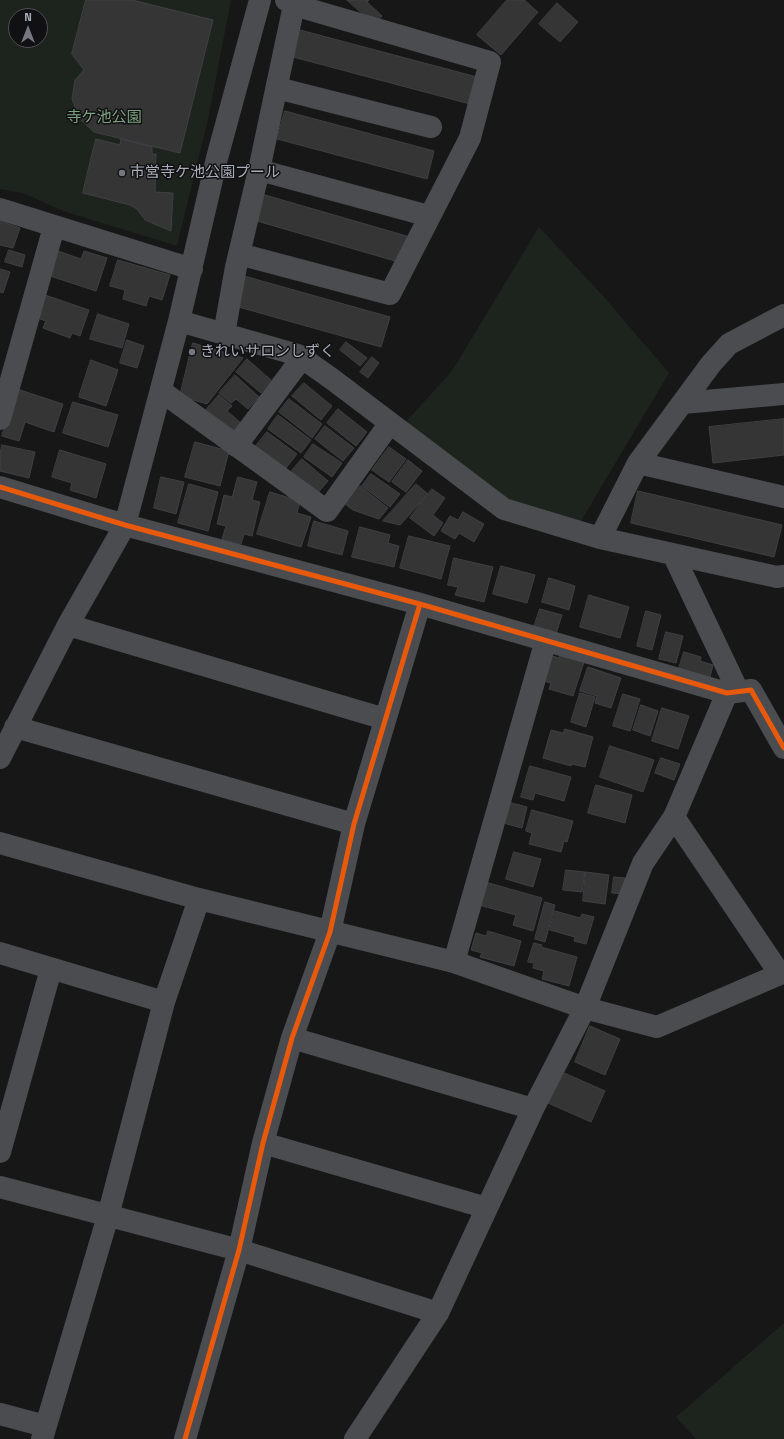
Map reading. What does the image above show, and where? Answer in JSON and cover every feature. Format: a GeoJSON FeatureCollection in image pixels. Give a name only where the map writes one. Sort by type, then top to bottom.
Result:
{"type":"FeatureCollection","features":[{"type":"Feature","properties":{"kind":"street"},"geometry":{"type":"LineString","coordinates":[[0,758],[68,625],[125,525],[179,321],[218,158],[260,0]]}},
{"type":"Feature","properties":{"kind":"street"},"geometry":{"type":"LineString","coordinates":[[224,334],[240,254],[277,88],[290,3],[490,62],[470,138],[390,294],[240,254]]}},
{"type":"Feature","properties":{"kind":"street"},"geometry":{"type":"LineString","coordinates":[[277,88],[431,127]]}},
{"type":"Feature","properties":{"kind":"street"},"geometry":{"type":"LineString","coordinates":[[259,170],[429,216]]}},
{"type":"Feature","properties":{"kind":"street"},"geometry":{"type":"LineString","coordinates":[[0,209],[192,269]]}},
{"type":"Feature","properties":{"kind":"street"},"geometry":{"type":"LineString","coordinates":[[0,419],[54,227]]}},
{"type":"Feature","properties":{"kind":"street"},"geometry":{"type":"LineString","coordinates":[[600,538],[638,462],[711,364],[729,344],[784,315]]}},
{"type":"Feature","properties":{"kind":"street"},"geometry":{"type":"LineString","coordinates":[[179,321],[298,355],[504,509],[600,538],[777,577],[784,576]]}},
{"type":"Feature","properties":{"kind":"street"},"geometry":{"type":"LineString","coordinates":[[236,446],[302,358]]}},
{"type":"Feature","properties":{"kind":"street"},"geometry":{"type":"LineString","coordinates":[[161,391],[327,511],[390,423]]}},
{"type":"Feature","properties":{"kind":"street"},"geometry":{"type":"LineString","coordinates":[[683,403],[784,394]]}},
{"type":"Feature","properties":{"kind":"street"},"geometry":{"type":"LineString","coordinates":[[638,462],[784,497]]}},
{"type":"Feature","properties":{"kind":"street"},"geometry":{"type":"LineString","coordinates":[[0,487],[125,525],[420,604],[733,692],[751,690],[784,748]]}},
{"type":"Feature","properties":{"kind":"street"},"geometry":{"type":"LineString","coordinates":[[355,1439],[438,1313],[533,1109],[585,1008],[643,863],[674,817],[733,692],[673,554]]}},
{"type":"Feature","properties":{"kind":"street"},"geometry":{"type":"LineString","coordinates":[[185,1439],[239,1250],[263,1144],[292,1038],[330,932],[354,824],[420,604]]}},
{"type":"Feature","properties":{"kind":"street"},"geometry":{"type":"LineString","coordinates":[[68,625],[386,719]]}},
{"type":"Feature","properties":{"kind":"street"},"geometry":{"type":"LineString","coordinates":[[454,962],[546,640]]}},
{"type":"Feature","properties":{"kind":"street"},"geometry":{"type":"LineString","coordinates":[[15,727],[354,824]]}},
{"type":"Feature","properties":{"kind":"street"},"geometry":{"type":"LineString","coordinates":[[0,843],[199,899],[454,962],[585,1008],[657,1026],[782,973],[674,817]]}},
{"type":"Feature","properties":{"kind":"street"},"geometry":{"type":"LineString","coordinates":[[0,1414],[43,1433],[108,1216],[164,1002],[199,899]]}},
{"type":"Feature","properties":{"kind":"street"},"geometry":{"type":"LineString","coordinates":[[0,953],[164,1002]]}},
{"type":"Feature","properties":{"kind":"street"},"geometry":{"type":"LineString","coordinates":[[0,1152],[51,969]]}},
{"type":"Feature","properties":{"kind":"street"},"geometry":{"type":"LineString","coordinates":[[292,1038],[533,1109]]}},
{"type":"Feature","properties":{"kind":"street"},"geometry":{"type":"LineString","coordinates":[[263,1144],[487,1208]]}},
{"type":"Feature","properties":{"kind":"street"},"geometry":{"type":"LineString","coordinates":[[0,1187],[239,1250],[438,1313]]}},
{"type":"Feature","properties":{"kind":"green space","name":"寺ケ池公園"},"geometry":{"type":"Polygon","coordinates":[[[0,0],[231,0],[208,119],[177,246],[63,211],[23,193],[0,189],[0,0]]]}},
{"type":"Feature","properties":{"kind":"green space"},"geometry":{"type":"Polygon","coordinates":[[[539,227],[604,297],[669,373],[578,526],[509,504],[403,425],[452,371],[539,227]]]}},
{"type":"Feature","properties":{"kind":"green space"},"geometry":{"type":"Polygon","coordinates":[[[784,1323],[784,1439],[696,1439],[676,1417],[784,1323]]]}},
{"type":"Feature","properties":{"kind":"building"},"geometry":{"type":"Polygon","coordinates":[[[86,0],[132,0],[213,20],[180,153],[94,132],[80,119],[72,99],[75,80],[84,70],[72,54],[86,0]]]}},
{"type":"Feature","properties":{"kind":"building"},"geometry":{"type":"Polygon","coordinates":[[[347,0],[369,0],[367,2],[382,16],[375,24],[347,0]]]}},
{"type":"Feature","properties":{"kind":"building"},"geometry":{"type":"Polygon","coordinates":[[[507,0],[524,0],[538,12],[501,55],[477,35],[507,0]]]}},
{"type":"Feature","properties":{"kind":"building"},"geometry":{"type":"Polygon","coordinates":[[[557,3],[578,22],[560,42],[539,24],[557,3]]]}},
{"type":"Feature","properties":{"kind":"building"},"geometry":{"type":"Polygon","coordinates":[[[300,30],[477,77],[470,104],[293,57],[300,30]]]}},
{"type":"Feature","properties":{"kind":"building"},"geometry":{"type":"Polygon","coordinates":[[[285,111],[434,151],[427,179],[277,139],[285,111]]]}},
{"type":"Feature","properties":{"kind":"building","name":"市営寺ケ池公園プール"},"geometry":{"type":"Polygon","coordinates":[[[96,139],[120,145],[121,139],[152,147],[152,154],[156,154],[155,192],[173,193],[171,231],[145,220],[137,209],[130,205],[83,193],[96,139]]]}},
{"type":"Feature","properties":{"kind":"building"},"geometry":{"type":"Polygon","coordinates":[[[265,195],[410,237],[402,263],[257,221],[265,195]]]}},
{"type":"Feature","properties":{"kind":"building"},"geometry":{"type":"Polygon","coordinates":[[[0,221],[20,228],[13,248],[0,245],[0,221]]]}},
{"type":"Feature","properties":{"kind":"building"},"geometry":{"type":"Polygon","coordinates":[[[9,250],[25,255],[22,267],[5,262],[9,250]]]}},
{"type":"Feature","properties":{"kind":"building"},"geometry":{"type":"Polygon","coordinates":[[[58,251],[81,259],[84,251],[107,258],[96,291],[50,276],[58,251]]]}},
{"type":"Feature","properties":{"kind":"building"},"geometry":{"type":"Polygon","coordinates":[[[118,260],[170,275],[162,300],[149,296],[146,306],[123,299],[125,290],[110,286],[118,260]]]}},
{"type":"Feature","properties":{"kind":"building"},"geometry":{"type":"Polygon","coordinates":[[[0,269],[10,272],[3,293],[0,292],[0,269]]]}},
{"type":"Feature","properties":{"kind":"building"},"geometry":{"type":"Polygon","coordinates":[[[244,276],[390,317],[381,347],[235,306],[244,276]]]}},
{"type":"Feature","properties":{"kind":"building"},"geometry":{"type":"Polygon","coordinates":[[[42,294],[89,310],[80,336],[72,333],[70,338],[43,328],[46,321],[34,317],[42,294]]]}},
{"type":"Feature","properties":{"kind":"building"},"geometry":{"type":"Polygon","coordinates":[[[98,314],[129,324],[122,348],[90,339],[98,314]]]}},
{"type":"Feature","properties":{"kind":"building"},"geometry":{"type":"Polygon","coordinates":[[[127,340],[144,346],[137,368],[120,363],[127,340]]]}},
{"type":"Feature","properties":{"kind":"building"},"geometry":{"type":"Polygon","coordinates":[[[346,342],[367,358],[360,366],[340,350],[346,342]]]}},
{"type":"Feature","properties":{"kind":"building"},"geometry":{"type":"Polygon","coordinates":[[[193,343],[243,358],[207,404],[180,396],[193,343]]]}},
{"type":"Feature","properties":{"kind":"building"},"geometry":{"type":"Polygon","coordinates":[[[372,357],[379,363],[368,378],[360,372],[372,357]]]}},
{"type":"Feature","properties":{"kind":"building"},"geometry":{"type":"Polygon","coordinates":[[[247,359],[271,380],[261,393],[236,372],[247,359]]]}},
{"type":"Feature","properties":{"kind":"building"},"geometry":{"type":"Polygon","coordinates":[[[91,360],[118,370],[106,406],[79,397],[91,360]]]}},
{"type":"Feature","properties":{"kind":"building"},"geometry":{"type":"Polygon","coordinates":[[[235,375],[259,397],[248,409],[236,399],[231,403],[219,393],[235,375]]]}},
{"type":"Feature","properties":{"kind":"building"},"geometry":{"type":"Polygon","coordinates":[[[304,383],[332,406],[321,420],[292,396],[304,383]]]}},
{"type":"Feature","properties":{"kind":"building"},"geometry":{"type":"Polygon","coordinates":[[[17,389],[63,404],[54,432],[25,422],[19,441],[2,436],[17,389]]]}},
{"type":"Feature","properties":{"kind":"building"},"geometry":{"type":"Polygon","coordinates":[[[219,395],[232,406],[227,411],[242,424],[233,433],[206,410],[219,395]]]}},
{"type":"Feature","properties":{"kind":"building"},"geometry":{"type":"Polygon","coordinates":[[[289,399],[322,424],[312,438],[279,412],[289,399]]]}},
{"type":"Feature","properties":{"kind":"building"},"geometry":{"type":"Polygon","coordinates":[[[73,402],[118,415],[108,447],[63,433],[73,402]]]}},
{"type":"Feature","properties":{"kind":"building"},"geometry":{"type":"Polygon","coordinates":[[[338,409],[367,432],[356,446],[327,423],[338,409]]]}},
{"type":"Feature","properties":{"kind":"building"},"geometry":{"type":"Polygon","coordinates":[[[278,415],[311,440],[301,453],[268,429],[278,415]]]}},
{"type":"Feature","properties":{"kind":"building"},"geometry":{"type":"Polygon","coordinates":[[[784,419],[784,455],[713,463],[709,427],[784,419]]]}},
{"type":"Feature","properties":{"kind":"building"},"geometry":{"type":"Polygon","coordinates":[[[325,426],[354,448],[343,461],[315,439],[325,426]]]}},
{"type":"Feature","properties":{"kind":"building"},"geometry":{"type":"Polygon","coordinates":[[[267,432],[297,454],[286,468],[256,446],[267,432]]]}},
{"type":"Feature","properties":{"kind":"building"},"geometry":{"type":"Polygon","coordinates":[[[195,442],[229,451],[220,486],[185,477],[195,442]]]}},
{"type":"Feature","properties":{"kind":"building"},"geometry":{"type":"Polygon","coordinates":[[[313,444],[342,463],[332,477],[304,457],[313,444]]]}},
{"type":"Feature","properties":{"kind":"building"},"geometry":{"type":"Polygon","coordinates":[[[2,445],[35,452],[29,478],[0,471],[0,455],[2,445]]]}},
{"type":"Feature","properties":{"kind":"building"},"geometry":{"type":"Polygon","coordinates":[[[389,447],[406,459],[389,482],[372,470],[389,447]]]}},
{"type":"Feature","properties":{"kind":"building"},"geometry":{"type":"Polygon","coordinates":[[[60,450],[106,464],[96,498],[70,490],[72,483],[52,477],[60,450]]]}},
{"type":"Feature","properties":{"kind":"building"},"geometry":{"type":"Polygon","coordinates":[[[302,459],[328,481],[316,495],[290,473],[302,459]]]}},
{"type":"Feature","properties":{"kind":"building"},"geometry":{"type":"Polygon","coordinates":[[[408,460],[422,471],[406,492],[392,482],[408,460]]]}},
{"type":"Feature","properties":{"kind":"building"},"geometry":{"type":"Polygon","coordinates":[[[371,474],[400,494],[390,507],[362,486],[371,474]]]}},
{"type":"Feature","properties":{"kind":"building"},"geometry":{"type":"Polygon","coordinates":[[[161,477],[184,482],[176,514],[154,508],[161,477]]]}},
{"type":"Feature","properties":{"kind":"building"},"geometry":{"type":"Polygon","coordinates":[[[238,477],[257,482],[252,500],[260,502],[252,536],[244,534],[241,544],[222,539],[226,526],[217,524],[224,495],[232,497],[238,477]]]}},
{"type":"Feature","properties":{"kind":"building"},"geometry":{"type":"Polygon","coordinates":[[[189,484],[218,492],[208,531],[178,523],[189,484]]]}},
{"type":"Feature","properties":{"kind":"building"},"geometry":{"type":"Polygon","coordinates":[[[416,484],[428,494],[400,525],[383,521],[416,484]]]}},
{"type":"Feature","properties":{"kind":"building"},"geometry":{"type":"Polygon","coordinates":[[[360,486],[388,508],[379,519],[353,510],[345,504],[360,486]]]}},
{"type":"Feature","properties":{"kind":"building"},"geometry":{"type":"Polygon","coordinates":[[[432,489],[445,498],[433,515],[443,523],[434,536],[410,518],[432,489]]]}},
{"type":"Feature","properties":{"kind":"building"},"geometry":{"type":"Polygon","coordinates":[[[638,491],[782,525],[774,557],[631,523],[638,491]]]}},
{"type":"Feature","properties":{"kind":"building"},"geometry":{"type":"Polygon","coordinates":[[[270,492],[300,501],[297,513],[311,517],[301,547],[257,534],[270,492]]]}},
{"type":"Feature","properties":{"kind":"building"},"geometry":{"type":"Polygon","coordinates":[[[463,512],[484,524],[474,542],[459,533],[455,539],[441,531],[450,516],[458,520],[463,512]]]}},
{"type":"Feature","properties":{"kind":"building"},"geometry":{"type":"Polygon","coordinates":[[[314,521],[348,531],[342,555],[308,546],[314,521]]]}},
{"type":"Feature","properties":{"kind":"building"},"geometry":{"type":"Polygon","coordinates":[[[360,527],[390,535],[388,543],[399,546],[394,567],[352,557],[360,527]]]}},
{"type":"Feature","properties":{"kind":"building"},"geometry":{"type":"Polygon","coordinates":[[[409,536],[450,546],[441,579],[400,568],[409,536]]]}},
{"type":"Feature","properties":{"kind":"building"},"geometry":{"type":"Polygon","coordinates":[[[454,558],[493,567],[484,602],[455,595],[458,587],[448,585],[454,558]]]}},
{"type":"Feature","properties":{"kind":"building"},"geometry":{"type":"Polygon","coordinates":[[[501,566],[535,575],[527,603],[493,594],[501,566]]]}},
{"type":"Feature","properties":{"kind":"building"},"geometry":{"type":"Polygon","coordinates":[[[549,578],[575,586],[569,610],[542,602],[549,578]]]}},
{"type":"Feature","properties":{"kind":"building"},"geometry":{"type":"Polygon","coordinates":[[[589,595],[629,607],[620,638],[580,627],[589,595]]]}},
{"type":"Feature","properties":{"kind":"building"},"geometry":{"type":"Polygon","coordinates":[[[540,609],[562,615],[555,637],[533,630],[540,609]]]}},
{"type":"Feature","properties":{"kind":"building"},"geometry":{"type":"Polygon","coordinates":[[[646,611],[661,615],[652,650],[637,646],[646,611]]]}},
{"type":"Feature","properties":{"kind":"building"},"geometry":{"type":"Polygon","coordinates":[[[666,632],[683,636],[676,663],[659,659],[666,632]]]}},
{"type":"Feature","properties":{"kind":"building"},"geometry":{"type":"Polygon","coordinates":[[[561,652],[585,659],[573,696],[549,689],[551,683],[540,680],[548,655],[559,658],[561,652]]]}},
{"type":"Feature","properties":{"kind":"building"},"geometry":{"type":"Polygon","coordinates":[[[684,652],[701,657],[700,661],[713,665],[709,681],[678,672],[684,652]]]}},
{"type":"Feature","properties":{"kind":"building"},"geometry":{"type":"Polygon","coordinates":[[[588,667],[621,678],[611,708],[595,703],[597,696],[580,691],[588,667]]]}},
{"type":"Feature","properties":{"kind":"building"},"geometry":{"type":"Polygon","coordinates":[[[580,693],[595,697],[586,727],[571,722],[580,693]]]}},
{"type":"Feature","properties":{"kind":"building"},"geometry":{"type":"Polygon","coordinates":[[[623,694],[640,699],[630,731],[613,726],[623,694]]]}},
{"type":"Feature","properties":{"kind":"building"},"geometry":{"type":"Polygon","coordinates":[[[641,705],[658,711],[650,736],[633,730],[641,705]]]}},
{"type":"Feature","properties":{"kind":"building"},"geometry":{"type":"Polygon","coordinates":[[[662,708],[689,716],[678,749],[652,741],[662,708]]]}},
{"type":"Feature","properties":{"kind":"building"},"geometry":{"type":"Polygon","coordinates":[[[565,729],[593,737],[585,767],[572,764],[571,766],[543,758],[551,730],[563,733],[565,729]]]}},
{"type":"Feature","properties":{"kind":"building"},"geometry":{"type":"Polygon","coordinates":[[[610,746],[654,760],[643,792],[600,777],[610,746]]]}},
{"type":"Feature","properties":{"kind":"building"},"geometry":{"type":"Polygon","coordinates":[[[661,758],[680,764],[674,780],[655,773],[661,758]]]}},
{"type":"Feature","properties":{"kind":"building"},"geometry":{"type":"Polygon","coordinates":[[[530,766],[571,777],[564,801],[535,793],[533,800],[521,797],[530,766]]]}},
{"type":"Feature","properties":{"kind":"building"},"geometry":{"type":"Polygon","coordinates":[[[596,785],[632,795],[625,823],[588,813],[596,785]]]}},
{"type":"Feature","properties":{"kind":"building"},"geometry":{"type":"Polygon","coordinates":[[[508,802],[527,807],[522,828],[503,823],[508,802]]]}},
{"type":"Feature","properties":{"kind":"building"},"geometry":{"type":"Polygon","coordinates":[[[532,810],[573,821],[567,842],[564,841],[561,852],[529,844],[532,833],[526,831],[532,810]]]}},
{"type":"Feature","properties":{"kind":"building"},"geometry":{"type":"Polygon","coordinates":[[[514,852],[541,859],[533,887],[506,879],[514,852]]]}},
{"type":"Feature","properties":{"kind":"building"},"geometry":{"type":"Polygon","coordinates":[[[566,870],[585,872],[582,892],[563,890],[566,870]]]}},
{"type":"Feature","properties":{"kind":"building"},"geometry":{"type":"Polygon","coordinates":[[[586,872],[609,875],[605,904],[583,901],[586,872]]]}},
{"type":"Feature","properties":{"kind":"building"},"geometry":{"type":"Polygon","coordinates":[[[614,877],[625,878],[623,894],[612,893],[614,877]]]}},
{"type":"Feature","properties":{"kind":"building"},"geometry":{"type":"Polygon","coordinates":[[[485,882],[542,898],[533,931],[513,925],[516,915],[479,905],[485,882]]]}},
{"type":"Feature","properties":{"kind":"building"},"geometry":{"type":"Polygon","coordinates":[[[545,902],[555,905],[545,942],[535,939],[545,902]]]}},
{"type":"Feature","properties":{"kind":"building"},"geometry":{"type":"Polygon","coordinates":[[[555,911],[580,918],[582,914],[594,917],[586,944],[574,941],[575,937],[550,930],[555,911]]]}},
{"type":"Feature","properties":{"kind":"building"},"geometry":{"type":"Polygon","coordinates":[[[488,931],[521,941],[514,966],[480,957],[482,953],[471,950],[476,933],[486,936],[488,931]]]}},
{"type":"Feature","properties":{"kind":"building"},"geometry":{"type":"Polygon","coordinates":[[[534,943],[542,945],[541,947],[577,957],[569,986],[542,979],[544,971],[533,968],[534,963],[528,962],[534,943]]]}},
{"type":"Feature","properties":{"kind":"building"},"geometry":{"type":"Polygon","coordinates":[[[590,1026],[620,1039],[605,1075],[575,1062],[590,1026]]]}},
{"type":"Feature","properties":{"kind":"building"},"geometry":{"type":"Polygon","coordinates":[[[562,1072],[605,1091],[591,1122],[548,1103],[562,1072]]]}},
{"type":"Feature","properties":{"kind":"cycle path"},"geometry":{"type":"LineString","coordinates":[[0,487],[125,525],[420,604],[727,693],[751,690],[784,748]]}},
{"type":"Feature","properties":{"kind":"cycle path"},"geometry":{"type":"LineString","coordinates":[[185,1439],[239,1250],[263,1143],[292,1038],[330,932],[354,824],[420,604]]}},
{"type":"Feature","properties":{"kind":"place","name":"市営寺ケ池公園プール"},"geometry":{"type":"Point","coordinates":[122,173]}},
{"type":"Feature","properties":{"kind":"place","name":"きれいサロンしずく"},"geometry":{"type":"Point","coordinates":[192,352]}}]}
